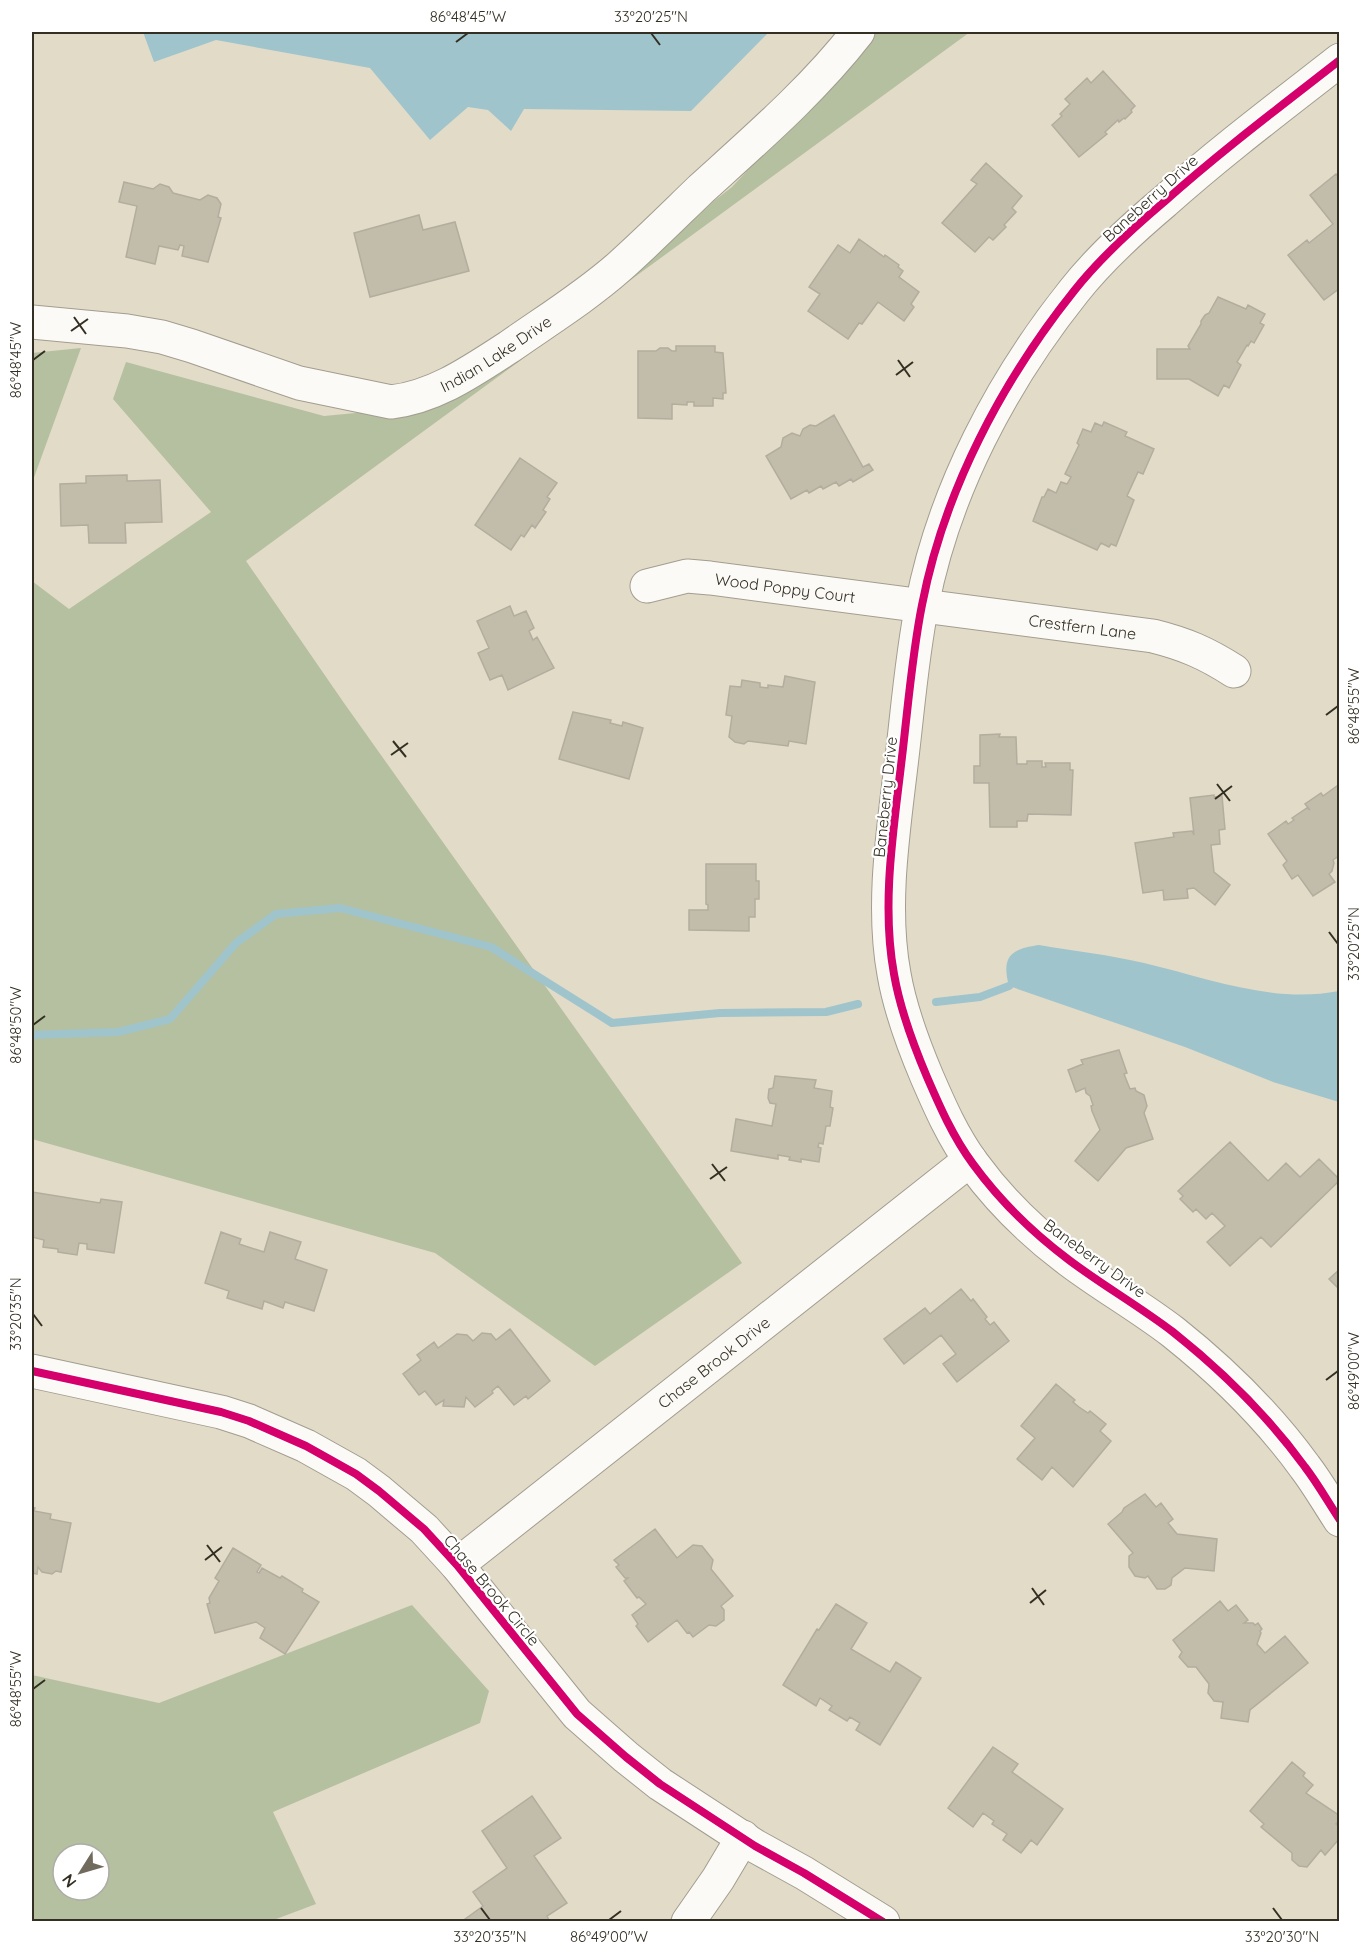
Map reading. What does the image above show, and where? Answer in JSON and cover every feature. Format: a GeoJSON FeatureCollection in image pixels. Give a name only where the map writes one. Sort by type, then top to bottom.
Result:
{"type":"FeatureCollection","features":[{"type":"Feature","properties":{"kind":"street","name":"Indian Lake Drive"},"geometry":{"type":"LineString","coordinates":[[32,322],[127,331],[162,337],[299,383],[391,402],[428,393],[450,383],[486,361],[574,303],[618,267],[765,131],[839,56],[858,32]]}},
{"type":"Feature","properties":{"kind":"street","name":"Baneberry Drive"},"geometry":{"type":"LineString","coordinates":[[1340,60],[1191,178],[1131,231],[1070,296],[1044,330],[1010,383],[969,459],[941,534],[922,604],[912,668],[889,906],[893,973],[914,1047],[944,1117],[970,1160],[997,1196],[1069,1260],[1170,1329],[1211,1363],[1277,1432],[1307,1468],[1340,1520]]}},
{"type":"Feature","properties":{"kind":"street","name":"Wood Poppy Court"},"geometry":{"type":"LineString","coordinates":[[647,586],[687,576],[922,604]]}},
{"type":"Feature","properties":{"kind":"street","name":"Crestfern Lane"},"geometry":{"type":"LineString","coordinates":[[922,604],[1153,636],[1184,643],[1234,671]]}},
{"type":"Feature","properties":{"kind":"street","name":"Chase Brook Drive"},"geometry":{"type":"LineString","coordinates":[[457,1564],[970,1160]]}},
{"type":"Feature","properties":{"kind":"street","name":"Chase Brook Circle"},"geometry":{"type":"LineString","coordinates":[[32,1371],[221,1412],[249,1421],[306,1446],[356,1474],[424,1529],[457,1564],[577,1714],[626,1757],[660,1784],[743,1838],[883,1922]]}},
{"type":"Feature","properties":{"kind":"street"},"geometry":{"type":"LineString","coordinates":[[688,1922],[743,1838]]}},
{"type":"Feature","properties":{"kind":"green space"},"geometry":{"type":"Polygon","coordinates":[[[877,32],[970,32],[246,561],[344,703],[742,1263],[595,1366],[435,1253],[32,1139],[32,581],[69,609],[211,512],[113,399],[126,362],[324,416],[429,406],[595,293],[732,187],[877,32]]]}},
{"type":"Feature","properties":{"kind":"green space"},"geometry":{"type":"Polygon","coordinates":[[[81,348],[32,483],[32,353],[81,348]]]}},
{"type":"Feature","properties":{"kind":"green space"},"geometry":{"type":"Polygon","coordinates":[[[412,1605],[489,1691],[480,1723],[273,1812],[316,1904],[271,1921],[32,1921],[32,1675],[159,1703],[412,1605]]]}},
{"type":"Feature","properties":{"kind":"water"},"geometry":{"type":"Polygon","coordinates":[[[143,32],[769,32],[691,111],[524,109],[511,131],[488,110],[468,107],[430,140],[370,68],[216,40],[154,62],[143,32]]]}},
{"type":"Feature","properties":{"kind":"water"},"geometry":{"type":"Polygon","coordinates":[[[1039,945],[1131,960],[1265,992],[1314,994],[1339,991],[1339,1102],[1273,1082],[1185,1047],[1009,986],[1006,968],[1010,956],[1021,949],[1039,945]]]}},
{"type":"Feature","properties":{"kind":"building"},"geometry":{"type":"Polygon","coordinates":[[[1103,71],[1135,106],[1125,119],[1119,122],[1118,120],[1105,132],[1107,134],[1079,157],[1052,125],[1070,104],[1065,99],[1087,78],[1091,83],[1103,71]]]}},
{"type":"Feature","properties":{"kind":"building"},"geometry":{"type":"Polygon","coordinates":[[[986,163],[1022,196],[1012,208],[1016,212],[1004,225],[1006,227],[993,240],[989,237],[975,252],[942,223],[977,184],[971,180],[986,163]]]}},
{"type":"Feature","properties":{"kind":"building"},"geometry":{"type":"Polygon","coordinates":[[[1336,174],[1340,179],[1340,288],[1324,300],[1288,255],[1307,240],[1309,243],[1333,224],[1310,195],[1336,174]]]}},
{"type":"Feature","properties":{"kind":"building"},"geometry":{"type":"Polygon","coordinates":[[[124,182],[153,189],[160,184],[169,187],[173,193],[200,200],[208,195],[217,198],[221,204],[218,217],[221,218],[208,262],[182,256],[184,246],[180,245],[178,250],[159,246],[155,264],[126,257],[137,206],[119,202],[124,182]]]}},
{"type":"Feature","properties":{"kind":"building"},"geometry":{"type":"Polygon","coordinates":[[[419,215],[423,230],[455,222],[469,271],[370,297],[354,233],[419,215]]]}},
{"type":"Feature","properties":{"kind":"building"},"geometry":{"type":"Polygon","coordinates":[[[859,239],[899,265],[898,267],[903,271],[899,277],[919,292],[911,304],[914,307],[904,321],[878,302],[848,339],[808,311],[820,294],[809,287],[838,245],[850,253],[859,239]]]}},
{"type":"Feature","properties":{"kind":"building"},"geometry":{"type":"Polygon","coordinates":[[[1218,297],[1246,309],[1248,305],[1265,314],[1260,323],[1264,325],[1254,343],[1251,341],[1247,345],[1237,362],[1241,365],[1229,388],[1224,385],[1218,396],[1189,379],[1157,379],[1157,349],[1190,349],[1188,346],[1201,321],[1209,313],[1218,297]]]}},
{"type":"Feature","properties":{"kind":"building"},"geometry":{"type":"Polygon","coordinates":[[[676,346],[715,346],[715,352],[723,353],[726,393],[723,393],[723,399],[713,398],[713,406],[694,406],[694,402],[687,402],[687,405],[672,404],[672,419],[638,418],[638,351],[668,348],[676,351],[676,346]]]}},
{"type":"Feature","properties":{"kind":"building"},"geometry":{"type":"Polygon","coordinates":[[[834,415],[863,467],[869,464],[873,470],[853,482],[851,479],[839,486],[836,482],[823,489],[821,486],[809,493],[807,490],[791,499],[766,456],[781,447],[783,438],[792,433],[800,436],[803,429],[810,425],[816,426],[834,415]]]}},
{"type":"Feature","properties":{"kind":"building"},"geometry":{"type":"Polygon","coordinates":[[[1104,422],[1127,432],[1125,436],[1154,449],[1143,474],[1138,472],[1127,496],[1134,500],[1116,546],[1111,544],[1109,547],[1101,543],[1097,550],[1033,521],[1042,497],[1048,489],[1056,493],[1061,482],[1067,484],[1071,477],[1065,474],[1079,445],[1077,443],[1083,429],[1091,432],[1095,423],[1102,426],[1104,422]]]}},
{"type":"Feature","properties":{"kind":"building"},"geometry":{"type":"Polygon","coordinates":[[[520,458],[557,483],[547,497],[550,499],[543,510],[546,512],[535,528],[532,525],[524,537],[521,535],[511,550],[475,525],[520,458]]]}},
{"type":"Feature","properties":{"kind":"building"},"geometry":{"type":"Polygon","coordinates":[[[127,475],[127,481],[160,480],[162,522],[125,523],[126,543],[89,543],[88,525],[61,526],[60,484],[86,483],[86,476],[127,475]]]}},
{"type":"Feature","properties":{"kind":"building"},"geometry":{"type":"Polygon","coordinates":[[[510,606],[514,616],[526,611],[534,628],[529,631],[533,640],[537,637],[554,668],[508,690],[502,675],[490,680],[478,653],[489,648],[477,621],[510,606]]]}},
{"type":"Feature","properties":{"kind":"building"},"geometry":{"type":"Polygon","coordinates":[[[785,676],[815,682],[806,744],[789,741],[788,746],[748,741],[744,744],[735,742],[729,737],[732,716],[726,715],[730,686],[741,687],[742,680],[760,683],[760,687],[768,688],[768,685],[783,687],[785,676]]]}},
{"type":"Feature","properties":{"kind":"building"},"geometry":{"type":"Polygon","coordinates":[[[573,712],[611,720],[610,723],[622,726],[623,722],[643,728],[629,779],[559,759],[573,712]]]}},
{"type":"Feature","properties":{"kind":"building"},"geometry":{"type":"Polygon","coordinates":[[[1000,734],[999,737],[1016,737],[1017,764],[1042,761],[1042,767],[1046,767],[1045,763],[1070,763],[1070,770],[1073,770],[1071,815],[1028,814],[1027,821],[1017,821],[1017,827],[990,827],[989,783],[974,783],[974,766],[980,766],[980,735],[1000,734]]]}},
{"type":"Feature","properties":{"kind":"building"},"geometry":{"type":"Polygon","coordinates":[[[1337,786],[1340,789],[1340,855],[1333,860],[1332,871],[1329,874],[1335,882],[1313,896],[1298,875],[1292,879],[1283,865],[1287,861],[1268,834],[1286,821],[1288,824],[1294,820],[1292,818],[1307,808],[1310,810],[1305,804],[1321,793],[1323,796],[1337,786]]]}},
{"type":"Feature","properties":{"kind":"building"},"geometry":{"type":"Polygon","coordinates":[[[1214,795],[1214,797],[1222,796],[1225,829],[1219,830],[1220,844],[1211,845],[1214,872],[1230,885],[1215,905],[1194,888],[1187,889],[1188,898],[1164,900],[1163,890],[1143,893],[1135,843],[1174,837],[1173,833],[1192,831],[1194,835],[1190,798],[1214,795]]]}},
{"type":"Feature","properties":{"kind":"building"},"geometry":{"type":"Polygon","coordinates":[[[706,864],[756,864],[759,899],[755,899],[755,917],[749,917],[749,931],[689,930],[689,910],[708,910],[706,864]]]}},
{"type":"Feature","properties":{"kind":"building"},"geometry":{"type":"Polygon","coordinates":[[[1119,1050],[1130,1089],[1135,1088],[1144,1095],[1147,1106],[1144,1113],[1153,1139],[1126,1148],[1098,1181],[1075,1161],[1100,1130],[1092,1111],[1090,1096],[1086,1093],[1085,1088],[1076,1092],[1068,1070],[1083,1064],[1081,1060],[1119,1050]]]}},
{"type":"Feature","properties":{"kind":"building"},"geometry":{"type":"Polygon","coordinates":[[[775,1076],[816,1080],[814,1088],[832,1091],[830,1107],[833,1108],[830,1126],[826,1126],[823,1144],[819,1143],[818,1147],[821,1148],[819,1162],[801,1159],[801,1162],[778,1155],[778,1159],[731,1151],[736,1119],[772,1126],[776,1104],[770,1103],[768,1098],[775,1076]]]}},
{"type":"Feature","properties":{"kind":"building"},"geometry":{"type":"Polygon","coordinates":[[[1230,1142],[1268,1181],[1286,1163],[1300,1177],[1319,1159],[1340,1180],[1271,1247],[1261,1237],[1230,1266],[1207,1242],[1225,1226],[1212,1213],[1206,1219],[1196,1209],[1193,1212],[1180,1199],[1183,1196],[1178,1191],[1230,1142]]]}},
{"type":"Feature","properties":{"kind":"building"},"geometry":{"type":"Polygon","coordinates":[[[32,1192],[100,1203],[101,1199],[122,1202],[114,1253],[87,1249],[87,1244],[79,1243],[77,1255],[43,1247],[44,1240],[32,1237],[32,1192]]]}},
{"type":"Feature","properties":{"kind":"building"},"geometry":{"type":"Polygon","coordinates":[[[221,1232],[241,1239],[239,1244],[264,1252],[270,1232],[301,1242],[295,1259],[327,1270],[314,1311],[285,1302],[283,1308],[264,1301],[262,1309],[227,1298],[229,1291],[205,1283],[221,1232]]]}},
{"type":"Feature","properties":{"kind":"building"},"geometry":{"type":"Polygon","coordinates":[[[1340,1269],[1340,1290],[1329,1279],[1340,1269]]]}},
{"type":"Feature","properties":{"kind":"building"},"geometry":{"type":"Polygon","coordinates":[[[961,1289],[971,1301],[973,1299],[987,1317],[985,1319],[990,1325],[994,1322],[1009,1341],[957,1382],[943,1364],[956,1354],[941,1335],[904,1364],[884,1339],[925,1308],[930,1314],[961,1289]]]}},
{"type":"Feature","properties":{"kind":"building"},"geometry":{"type":"Polygon","coordinates":[[[510,1329],[550,1381],[528,1399],[526,1396],[514,1405],[498,1386],[475,1407],[466,1397],[464,1407],[443,1406],[444,1400],[436,1405],[425,1391],[419,1395],[403,1374],[421,1360],[417,1355],[434,1342],[438,1348],[457,1334],[467,1335],[473,1341],[482,1333],[491,1334],[496,1340],[510,1329]]]}},
{"type":"Feature","properties":{"kind":"building"},"geometry":{"type":"Polygon","coordinates":[[[1056,1384],[1075,1400],[1073,1402],[1079,1407],[1088,1413],[1090,1411],[1106,1424],[1100,1431],[1111,1441],[1073,1487],[1052,1467],[1042,1480],[1017,1459],[1035,1438],[1021,1426],[1056,1384]]]}},
{"type":"Feature","properties":{"kind":"building"},"geometry":{"type":"Polygon","coordinates":[[[1145,1494],[1156,1507],[1161,1503],[1173,1519],[1168,1523],[1177,1534],[1217,1539],[1214,1571],[1185,1568],[1172,1578],[1171,1585],[1165,1589],[1157,1589],[1148,1576],[1145,1578],[1135,1576],[1129,1567],[1129,1556],[1133,1553],[1108,1524],[1124,1508],[1145,1494]]]}},
{"type":"Feature","properties":{"kind":"building"},"geometry":{"type":"Polygon","coordinates":[[[32,1507],[35,1508],[34,1511],[51,1514],[50,1519],[71,1523],[61,1572],[56,1571],[52,1574],[42,1572],[38,1567],[37,1574],[32,1573],[32,1507]]]}},
{"type":"Feature","properties":{"kind":"building"},"geometry":{"type":"Polygon","coordinates":[[[655,1529],[677,1558],[693,1545],[702,1546],[713,1560],[711,1569],[733,1596],[721,1606],[724,1610],[724,1620],[716,1626],[709,1625],[693,1637],[677,1620],[648,1642],[636,1626],[638,1624],[632,1615],[646,1604],[639,1597],[637,1598],[624,1581],[628,1578],[625,1578],[616,1567],[619,1565],[614,1560],[655,1529]]]}},
{"type":"Feature","properties":{"kind":"building"},"geometry":{"type":"Polygon","coordinates":[[[233,1548],[261,1565],[257,1572],[259,1573],[262,1568],[280,1578],[282,1576],[319,1602],[285,1654],[260,1638],[265,1628],[256,1622],[215,1633],[207,1604],[210,1603],[209,1598],[219,1581],[215,1578],[233,1548]]]}},
{"type":"Feature","properties":{"kind":"building"},"geometry":{"type":"Polygon","coordinates":[[[1220,1601],[1228,1611],[1236,1605],[1248,1620],[1244,1623],[1255,1625],[1258,1623],[1262,1629],[1257,1644],[1265,1653],[1285,1636],[1308,1663],[1250,1710],[1248,1722],[1221,1718],[1223,1702],[1214,1701],[1208,1693],[1209,1684],[1196,1667],[1188,1667],[1179,1657],[1182,1652],[1173,1640],[1220,1601]]]}},
{"type":"Feature","properties":{"kind":"building"},"geometry":{"type":"Polygon","coordinates":[[[836,1604],[867,1623],[851,1649],[890,1672],[896,1662],[921,1678],[880,1745],[856,1730],[860,1723],[850,1717],[847,1721],[829,1710],[832,1706],[820,1698],[816,1706],[783,1685],[817,1629],[819,1630],[836,1604]]]}},
{"type":"Feature","properties":{"kind":"building"},"geometry":{"type":"Polygon","coordinates":[[[993,1747],[1018,1764],[1012,1772],[1063,1809],[1037,1845],[1031,1840],[1021,1853],[1003,1840],[1007,1834],[992,1824],[994,1821],[983,1813],[973,1827],[948,1808],[993,1747]]]}},
{"type":"Feature","properties":{"kind":"building"},"geometry":{"type":"Polygon","coordinates":[[[1292,1762],[1305,1773],[1303,1776],[1313,1785],[1306,1793],[1340,1816],[1336,1824],[1340,1827],[1340,1838],[1325,1855],[1321,1850],[1307,1867],[1299,1866],[1292,1860],[1292,1853],[1261,1827],[1264,1824],[1250,1811],[1292,1762]]]}},
{"type":"Feature","properties":{"kind":"building"},"geometry":{"type":"Polygon","coordinates":[[[532,1796],[561,1838],[534,1856],[567,1903],[547,1916],[550,1922],[461,1922],[483,1906],[473,1892],[507,1868],[482,1831],[532,1796]]]}},
{"type":"Feature","properties":{"kind":"waterway"},"geometry":{"type":"LineString","coordinates":[[32,1035],[118,1032],[170,1019],[236,943],[276,914],[340,908],[491,947],[612,1023],[720,1013],[826,1012],[858,1004]]}},
{"type":"Feature","properties":{"kind":"waterway"},"geometry":{"type":"LineString","coordinates":[[936,1002],[980,997],[1009,986]]}},
{"type":"Feature","properties":{"kind":"cycle path"},"geometry":{"type":"LineString","coordinates":[[1340,60],[1207,165],[1105,255],[1048,326],[1000,400],[979,439],[945,520],[922,605],[913,662],[889,893],[890,947],[894,974],[908,1026],[942,1111],[959,1143],[983,1178],[1018,1216],[1056,1250],[1173,1332],[1227,1378],[1291,1448],[1340,1520]]}},
{"type":"Feature","properties":{"kind":"cycle path"},"geometry":{"type":"LineString","coordinates":[[32,1371],[221,1412],[249,1421],[306,1446],[356,1474],[424,1529],[457,1565],[577,1714],[626,1757],[660,1784],[755,1846],[804,1873],[883,1922]]}}]}
